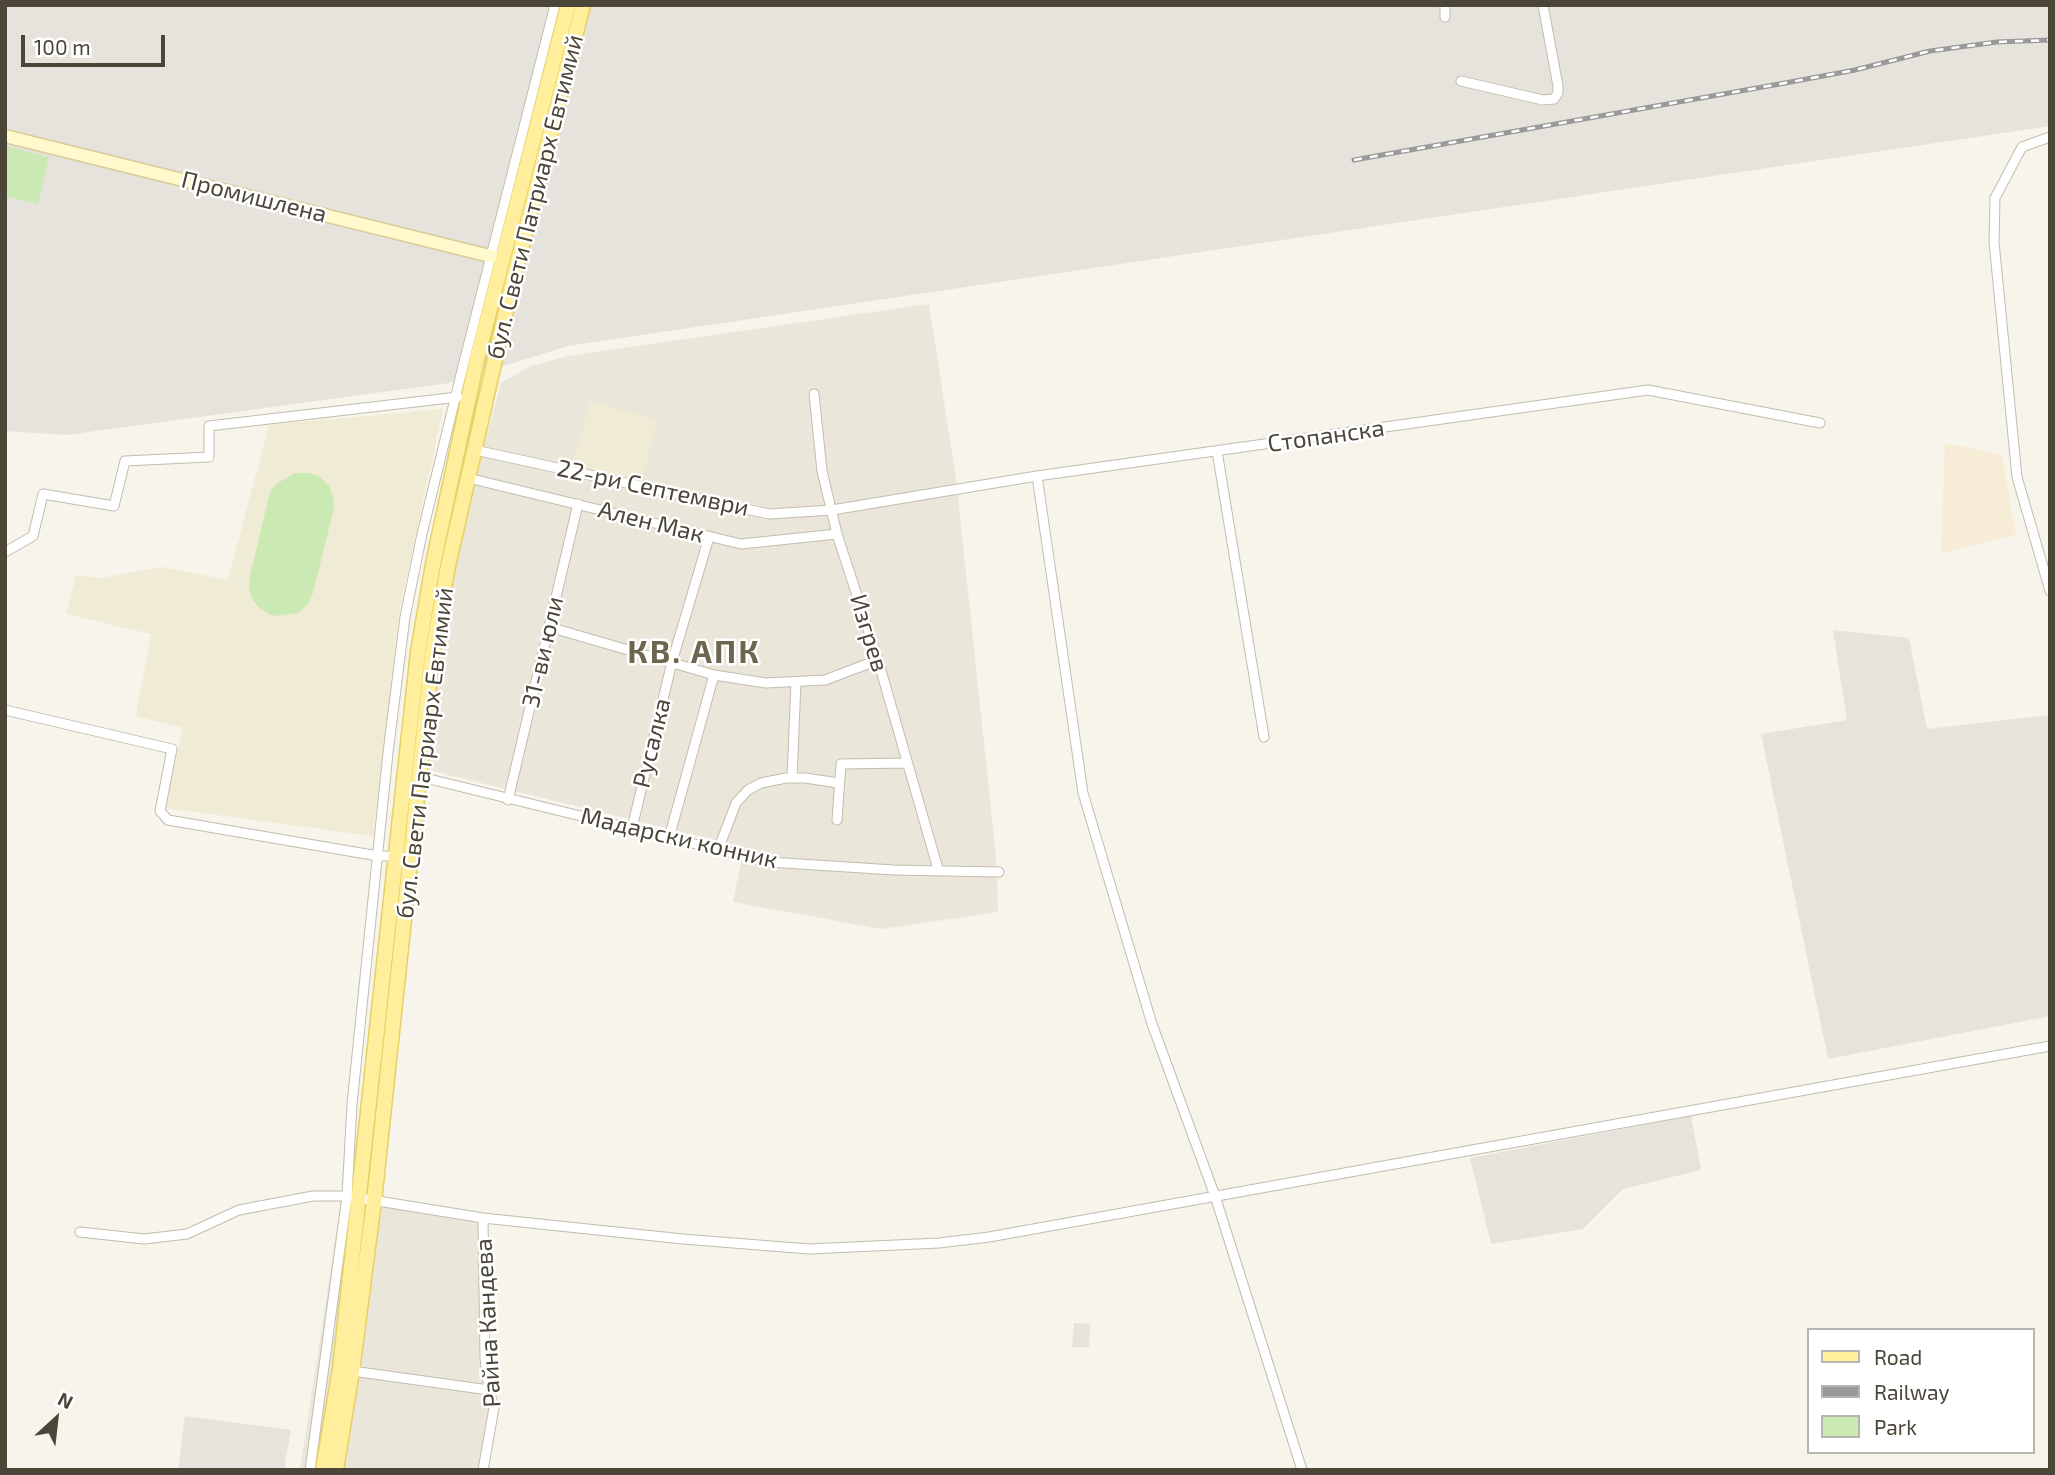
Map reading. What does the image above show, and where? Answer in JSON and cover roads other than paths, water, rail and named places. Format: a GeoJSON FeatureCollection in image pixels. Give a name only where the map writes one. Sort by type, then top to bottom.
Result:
{"type":"FeatureCollection","features":[{"type":"Feature","properties":{"kind":"main road","name":"бул. Свети Патриарх Евтимий"},"geometry":{"type":"LineString","coordinates":[[336,1470],[352,1371],[373,1201],[413,775],[420,639],[497,258],[568,5]]}},
{"type":"Feature","properties":{"kind":"main road","name":"бул. Свети Патриарх Евтимий"},"geometry":{"type":"LineString","coordinates":[[323,1470],[340,1369],[352,1197],[396,856],[413,775],[448,566],[510,293],[583,5]]}},
{"type":"Feature","properties":{"kind":"main road","name":"Промишлена"},"geometry":{"type":"LineString","coordinates":[[5,136],[497,258]]}},
{"type":"Feature","properties":{"kind":"main road"},"geometry":{"type":"LineString","coordinates":[[510,293],[497,258],[523,241]]}},
{"type":"Feature","properties":{"kind":"street"},"geometry":{"type":"LineString","coordinates":[[310,1470],[352,1197],[352,1104],[405,617],[455,398],[497,258],[555,5]]}},
{"type":"Feature","properties":{"kind":"street"},"geometry":{"type":"LineString","coordinates":[[1445,5],[1446,17]]}},
{"type":"Feature","properties":{"kind":"street"},"geometry":{"type":"LineString","coordinates":[[1461,81],[1543,100],[1554,99],[1558,86],[1544,5]]}},
{"type":"Feature","properties":{"kind":"street"},"geometry":{"type":"LineString","coordinates":[[2050,137],[2022,147],[1995,198],[1994,242],[2017,477],[2050,591]]}},
{"type":"Feature","properties":{"kind":"street"},"geometry":{"type":"LineString","coordinates":[[5,552],[33,536],[43,495],[114,506],[125,461],[209,457],[209,426],[455,398],[471,390]]}},
{"type":"Feature","properties":{"kind":"street","name":"Стопанска"},"geometry":{"type":"LineString","coordinates":[[832,510],[1037,475],[1648,390],[1820,423]]}},
{"type":"Feature","properties":{"kind":"street","name":"Изгрев"},"geometry":{"type":"LineString","coordinates":[[814,394],[822,471],[837,534],[878,660],[937,870]]}},
{"type":"Feature","properties":{"kind":"street","name":"22-ри Септември"},"geometry":{"type":"LineString","coordinates":[[475,450],[769,514],[832,510]]}},
{"type":"Feature","properties":{"kind":"street"},"geometry":{"type":"LineString","coordinates":[[1217,451],[1264,737]]}},
{"type":"Feature","properties":{"kind":"street"},"geometry":{"type":"LineString","coordinates":[[1037,475],[1083,793],[1152,1024],[1215,1196],[1302,1470]]}},
{"type":"Feature","properties":{"kind":"street","name":"Ален Мак"},"geometry":{"type":"LineString","coordinates":[[468,478],[741,544],[837,534]]}},
{"type":"Feature","properties":{"kind":"street","name":"31-ви юли"},"geometry":{"type":"LineString","coordinates":[[508,800],[578,504]]}},
{"type":"Feature","properties":{"kind":"street","name":"Русалка"},"geometry":{"type":"LineString","coordinates":[[632,828],[671,662],[709,537]]}},
{"type":"Feature","properties":{"kind":"street"},"geometry":{"type":"LineString","coordinates":[[549,627],[713,675],[766,683],[825,680],[878,660]]}},
{"type":"Feature","properties":{"kind":"street"},"geometry":{"type":"LineString","coordinates":[[670,838],[713,675]]}},
{"type":"Feature","properties":{"kind":"street"},"geometry":{"type":"LineString","coordinates":[[792,778],[796,682]]}},
{"type":"Feature","properties":{"kind":"street"},"geometry":{"type":"LineString","coordinates":[[5,710],[172,748],[160,811],[169,820],[378,856],[396,856]]}},
{"type":"Feature","properties":{"kind":"street"},"geometry":{"type":"LineString","coordinates":[[837,820],[841,764],[907,763]]}},
{"type":"Feature","properties":{"kind":"street","name":"Мадарски конник"},"geometry":{"type":"LineString","coordinates":[[413,775],[769,862],[894,870],[999,872]]}},
{"type":"Feature","properties":{"kind":"street"},"geometry":{"type":"LineString","coordinates":[[718,850],[736,803],[748,790],[761,783],[792,778],[839,783]]}},
{"type":"Feature","properties":{"kind":"street"},"geometry":{"type":"LineString","coordinates":[[80,1232],[144,1239],[187,1234],[239,1210],[313,1196],[352,1197],[483,1218],[809,1249],[939,1243],[989,1237],[2050,1046]]}},
{"type":"Feature","properties":{"kind":"street","name":"Райна Кандева"},"geometry":{"type":"LineString","coordinates":[[483,1218],[485,1358],[494,1408],[483,1470]]}},
{"type":"Feature","properties":{"kind":"street"},"geometry":{"type":"LineString","coordinates":[[352,1371],[489,1391]]}},
{"type":"Feature","properties":{"kind":"railway"},"geometry":{"type":"LineString","coordinates":[[1354,160],[1855,70],[1930,51],[1997,42],[2050,40]]}},
{"type":"Feature","properties":{"kind":"district","name":"КВ. АПК"},"geometry":{"type":"Point","coordinates":[694,652]}}]}
